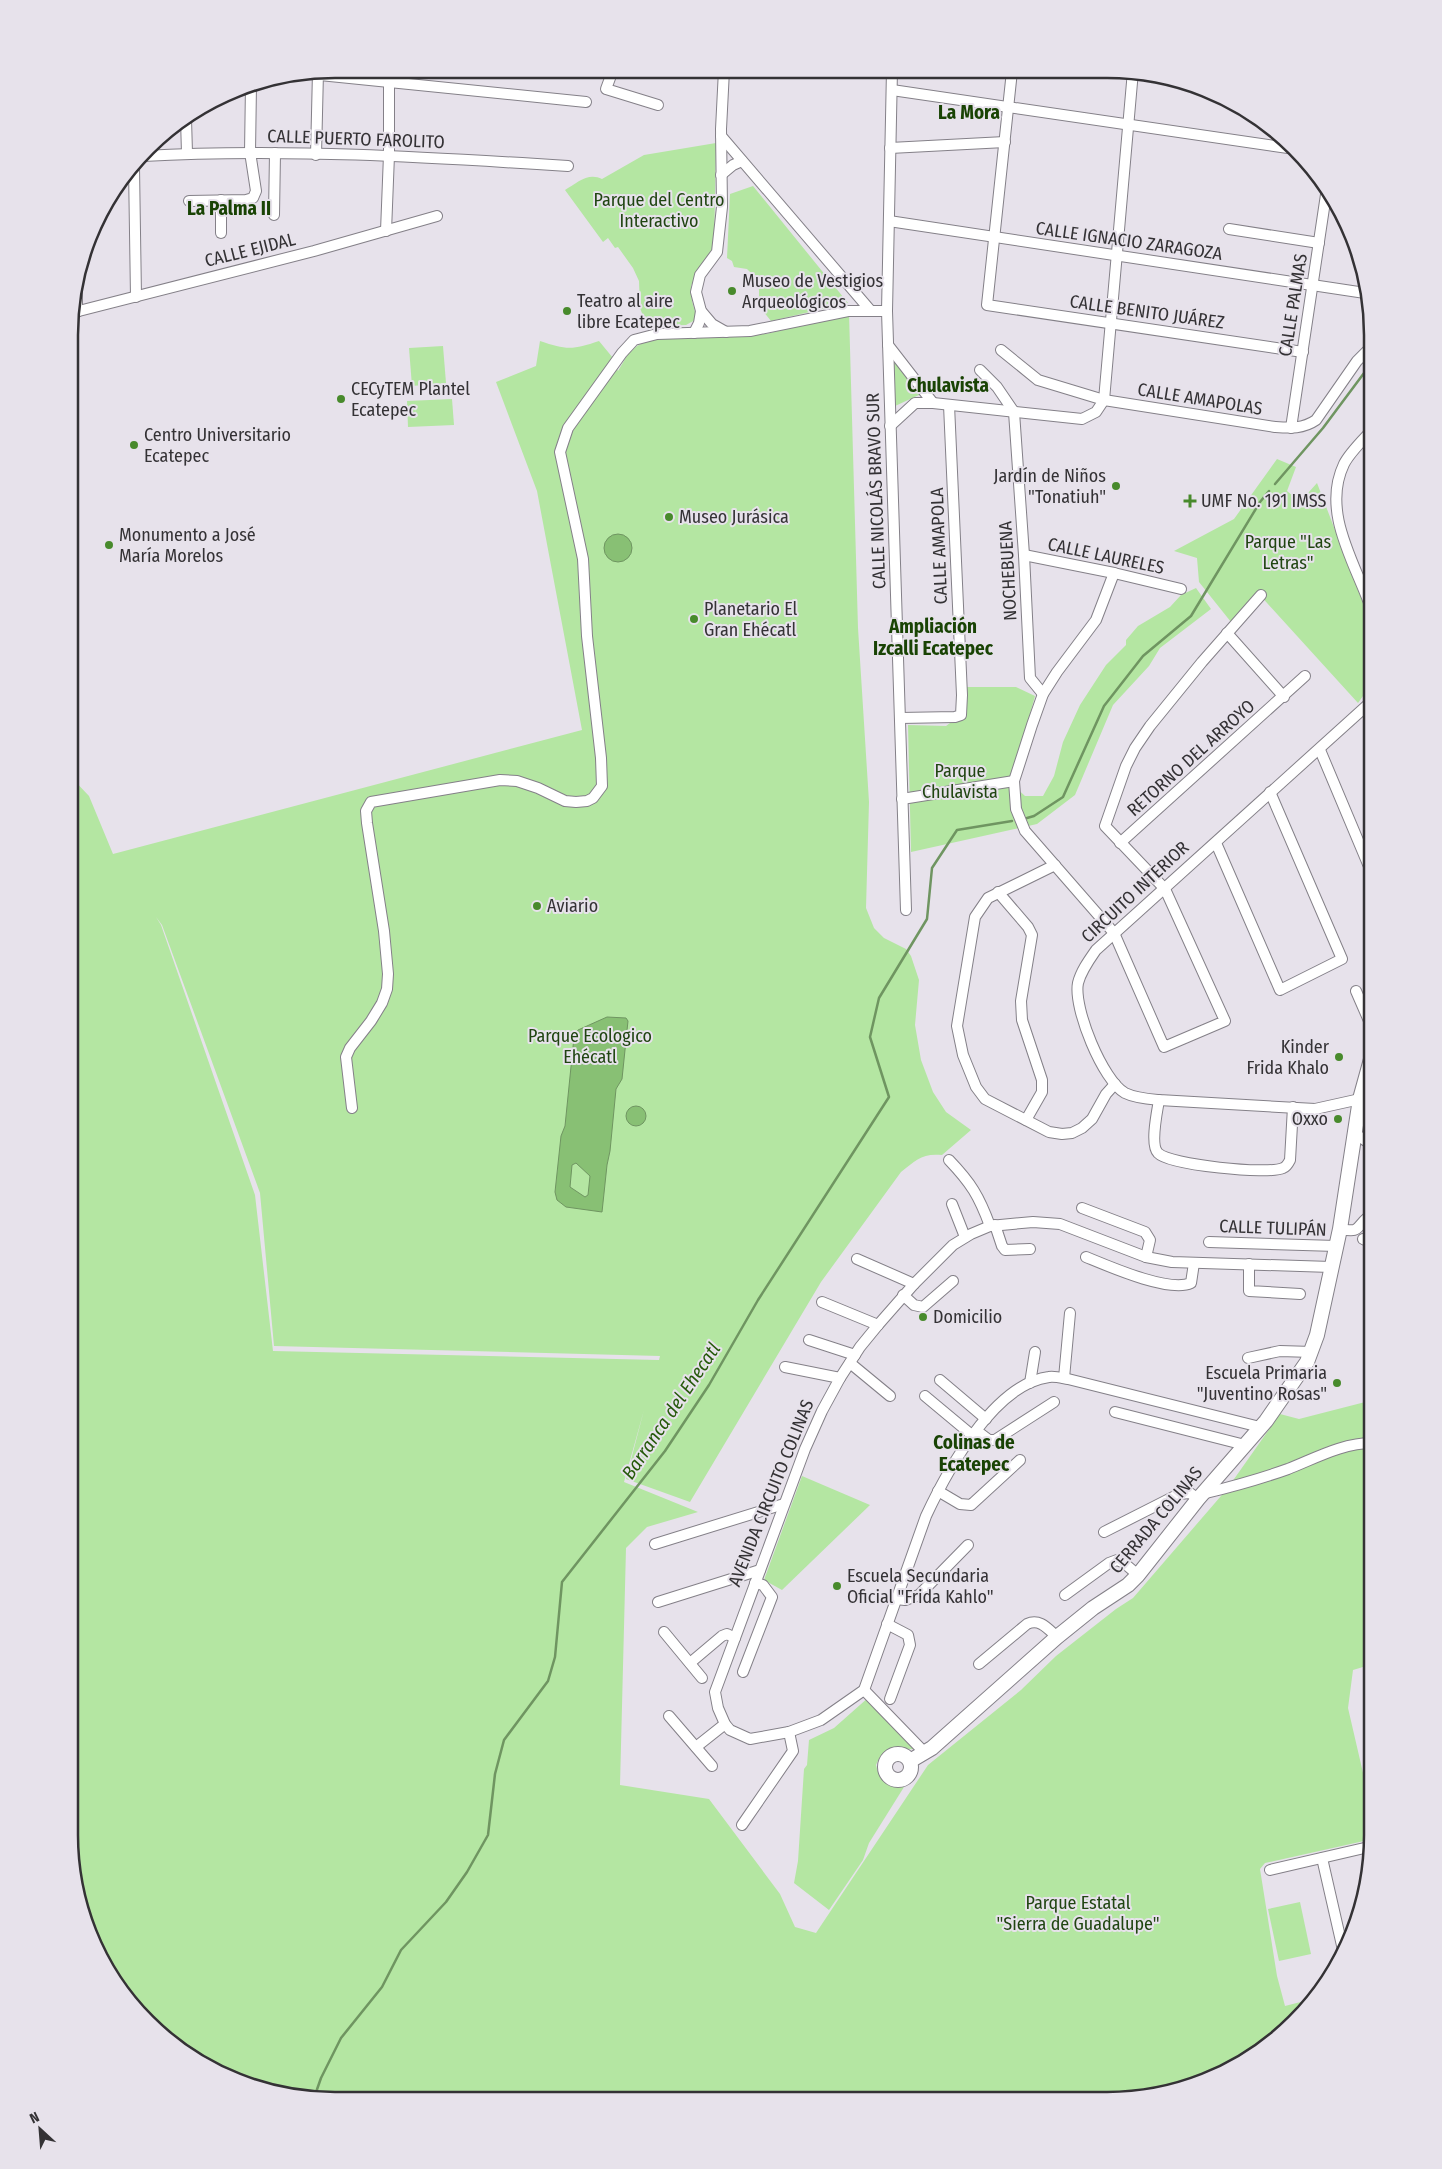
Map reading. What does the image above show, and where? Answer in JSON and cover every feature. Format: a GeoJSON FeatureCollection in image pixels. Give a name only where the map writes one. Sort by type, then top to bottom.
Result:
{"type":"FeatureCollection","features":[{"type":"Feature","properties":{"kind":"main road"},"geometry":{"type":"LineString","coordinates":[[1331,1267],[1340,1229],[1360,1099],[1364,1085]]}},
{"type":"Feature","properties":{"kind":"main road","name":"CERRADA COLINAS"},"geometry":{"type":"LineString","coordinates":[[910,1761],[925,1753],[1057,1637],[1093,1608],[1128,1585],[1138,1575],[1200,1497],[1260,1427],[1307,1362],[1312,1352],[1331,1267]]}},
{"type":"Feature","properties":{"kind":"street"},"geometry":{"type":"LineString","coordinates":[[357,77],[586,102]]}},
{"type":"Feature","properties":{"kind":"street"},"geometry":{"type":"LineString","coordinates":[[610,77],[606,89],[658,105]]}},
{"type":"Feature","properties":{"kind":"street"},"geometry":{"type":"LineString","coordinates":[[694,333],[699,323],[700,311],[696,292],[700,275],[717,252],[722,207],[721,136],[724,77]]}},
{"type":"Feature","properties":{"kind":"street","name":"CALLE NICOLÁS BRAVO SUR"},"geometry":{"type":"LineString","coordinates":[[892,77],[887,311],[906,910]]}},
{"type":"Feature","properties":{"kind":"street"},"geometry":{"type":"LineString","coordinates":[[996,238],[1012,77]]}},
{"type":"Feature","properties":{"kind":"street"},"geometry":{"type":"LineString","coordinates":[[315,78],[316,154]]}},
{"type":"Feature","properties":{"kind":"street"},"geometry":{"type":"LineString","coordinates":[[890,426],[915,403],[949,404],[1082,419],[1096,412],[1104,400],[1131,79]]}},
{"type":"Feature","properties":{"kind":"street"},"geometry":{"type":"LineString","coordinates":[[386,231],[389,80]]}},
{"type":"Feature","properties":{"kind":"street"},"geometry":{"type":"LineString","coordinates":[[892,90],[1283,147]]}},
{"type":"Feature","properties":{"kind":"street"},"geometry":{"type":"LineString","coordinates":[[189,200],[253,198],[256,191],[250,152],[250,92]]}},
{"type":"Feature","properties":{"kind":"street"},"geometry":{"type":"LineString","coordinates":[[186,125],[186,153]]}},
{"type":"Feature","properties":{"kind":"street"},"geometry":{"type":"LineString","coordinates":[[721,136],[870,310]]}},
{"type":"Feature","properties":{"kind":"street"},"geometry":{"type":"LineString","coordinates":[[890,148],[1006,142]]}},
{"type":"Feature","properties":{"kind":"street","name":"CALLE PUERTO FAROLITO"},"geometry":{"type":"LineString","coordinates":[[151,155],[250,152],[389,154],[568,166]]}},
{"type":"Feature","properties":{"kind":"street"},"geometry":{"type":"LineString","coordinates":[[274,215],[275,153]]}},
{"type":"Feature","properties":{"kind":"street"},"geometry":{"type":"LineString","coordinates":[[721,175],[733,164],[742,161]]}},
{"type":"Feature","properties":{"kind":"street"},"geometry":{"type":"LineString","coordinates":[[134,174],[136,297]]}},
{"type":"Feature","properties":{"kind":"street","name":"CALLE PALMAS"},"geometry":{"type":"LineString","coordinates":[[1291,428],[1325,199]]}},
{"type":"Feature","properties":{"kind":"street"},"geometry":{"type":"LineString","coordinates":[[221,200],[221,233]]}},
{"type":"Feature","properties":{"kind":"street","name":"CALLE EJIDAL"},"geometry":{"type":"LineString","coordinates":[[79,311],[437,216]]}},
{"type":"Feature","properties":{"kind":"street","name":"CALLE IGNACIO ZARAGOZA"},"geometry":{"type":"LineString","coordinates":[[889,221],[1361,291]]}},
{"type":"Feature","properties":{"kind":"street"},"geometry":{"type":"LineString","coordinates":[[1229,228],[1319,244]]}},
{"type":"Feature","properties":{"kind":"street","name":"CALLE BENITO JUÁREZ"},"geometry":{"type":"LineString","coordinates":[[996,238],[987,305],[1303,352]]}},
{"type":"Feature","properties":{"kind":"street"},"geometry":{"type":"LineString","coordinates":[[352,1108],[346,1057],[350,1048],[372,1022],[387,989],[388,974],[384,931],[366,823],[366,811],[371,802],[500,780],[517,781],[565,800],[576,802],[587,801],[597,795],[602,786],[603,771],[587,636],[584,559],[560,452],[568,428],[634,340],[657,334],[750,331],[848,310],[887,311]]}},
{"type":"Feature","properties":{"kind":"street"},"geometry":{"type":"LineString","coordinates":[[700,311],[712,324],[726,332]]}},
{"type":"Feature","properties":{"kind":"street"},"geometry":{"type":"LineString","coordinates":[[888,345],[933,403]]}},
{"type":"Feature","properties":{"kind":"street","name":"CALLE AMAPOLAS"},"geometry":{"type":"LineString","coordinates":[[1001,350],[1038,380],[1104,400],[1265,426],[1291,428]]}},
{"type":"Feature","properties":{"kind":"street"},"geometry":{"type":"LineString","coordinates":[[1291,428],[1309,425],[1316,420],[1357,361],[1364,354]]}},
{"type":"Feature","properties":{"kind":"street"},"geometry":{"type":"LineString","coordinates":[[980,370],[997,387],[1014,412]]}},
{"type":"Feature","properties":{"kind":"street","name":"CALLE AMAPOLA"},"geometry":{"type":"LineString","coordinates":[[900,718],[955,717],[961,715],[962,696],[949,404]]}},
{"type":"Feature","properties":{"kind":"street","name":"NOCHEBUENA"},"geometry":{"type":"LineString","coordinates":[[1014,412],[1030,678],[1043,694]]}},
{"type":"Feature","properties":{"kind":"street"},"geometry":{"type":"LineString","coordinates":[[1364,439],[1344,462],[1338,480],[1335,499],[1344,538],[1364,590]]}},
{"type":"Feature","properties":{"kind":"street","name":"CALLE LAURELES"},"geometry":{"type":"LineString","coordinates":[[1024,555],[1114,573],[1180,589]]}},
{"type":"Feature","properties":{"kind":"street"},"geometry":{"type":"LineString","coordinates":[[1114,573],[1096,620],[1043,694],[1014,781],[1016,809],[1025,831],[1114,933],[1164,1047],[1225,1021],[1165,888]]}},
{"type":"Feature","properties":{"kind":"street","name":"RETORNO DEL ARROYO"},"geometry":{"type":"LineString","coordinates":[[1165,888],[1105,826],[1126,766],[1135,748],[1150,726],[1261,595]]}},
{"type":"Feature","properties":{"kind":"street"},"geometry":{"type":"LineString","coordinates":[[1227,633],[1284,697]]}},
{"type":"Feature","properties":{"kind":"street","name":"RETORNO DEL ARROYO"},"geometry":{"type":"LineString","coordinates":[[1120,843],[1284,697],[1305,676]]}},
{"type":"Feature","properties":{"kind":"street","name":"CIRCUITO INTERIOR"},"geometry":{"type":"LineString","coordinates":[[1360,1099],[1315,1109],[1158,1100],[1141,1098],[1125,1093],[1115,1084],[1098,1057],[1080,1008],[1078,984],[1084,968],[1096,950],[1270,792],[1364,711]]}},
{"type":"Feature","properties":{"kind":"street"},"geometry":{"type":"LineString","coordinates":[[1320,750],[1364,855]]}},
{"type":"Feature","properties":{"kind":"street"},"geometry":{"type":"LineString","coordinates":[[902,799],[1014,781]]}},
{"type":"Feature","properties":{"kind":"street"},"geometry":{"type":"LineString","coordinates":[[1216,843],[1280,990],[1342,959],[1270,792]]}},
{"type":"Feature","properties":{"kind":"street"},"geometry":{"type":"LineString","coordinates":[[1055,866],[998,892],[984,902],[975,917],[957,1026],[963,1055],[976,1087],[985,1099],[1048,1132],[1072,1133],[1082,1128],[1092,1119],[1106,1094],[1115,1084]]}},
{"type":"Feature","properties":{"kind":"street"},"geometry":{"type":"LineString","coordinates":[[998,892],[1028,927],[1032,935],[1020,1001],[1022,1020],[1042,1080],[1042,1092],[1026,1120]]}},
{"type":"Feature","properties":{"kind":"street"},"geometry":{"type":"LineString","coordinates":[[1356,991],[1364,1009]]}},
{"type":"Feature","properties":{"kind":"street"},"geometry":{"type":"LineString","coordinates":[[1158,1100],[1154,1145],[1158,1153],[1173,1161],[1203,1166],[1276,1170],[1288,1165],[1290,1160],[1293,1107]]}},
{"type":"Feature","properties":{"kind":"street"},"geometry":{"type":"LineString","coordinates":[[1356,1134],[1364,1140]]}},
{"type":"Feature","properties":{"kind":"street"},"geometry":{"type":"LineString","coordinates":[[949,1160],[968,1180],[976,1193],[1004,1250],[1030,1249]]}},
{"type":"Feature","properties":{"kind":"street"},"geometry":{"type":"LineString","coordinates":[[952,1204],[966,1237]]}},
{"type":"Feature","properties":{"kind":"street"},"geometry":{"type":"LineString","coordinates":[[1082,1208],[1146,1232],[1150,1240],[1146,1257]]}},
{"type":"Feature","properties":{"kind":"street","name":"AVENIDA CIRCUITO COLINAS"},"geometry":{"type":"LineString","coordinates":[[725,1724],[718,1708],[715,1692],[784,1504],[812,1434],[840,1378],[852,1359],[903,1295],[953,1245],[993,1225],[1033,1222],[1060,1224],[1146,1257],[1172,1262],[1331,1267]]}},
{"type":"Feature","properties":{"kind":"street"},"geometry":{"type":"LineString","coordinates":[[1340,1229],[1354,1232],[1364,1222]]}},
{"type":"Feature","properties":{"kind":"street","name":"CALLE TULIPÁN"},"geometry":{"type":"LineString","coordinates":[[1209,1242],[1336,1246]]}},
{"type":"Feature","properties":{"kind":"street"},"geometry":{"type":"LineString","coordinates":[[1086,1257],[1140,1278],[1178,1284],[1192,1283],[1194,1263]]}},
{"type":"Feature","properties":{"kind":"street"},"geometry":{"type":"LineString","coordinates":[[857,1259],[914,1284]]}},
{"type":"Feature","properties":{"kind":"street"},"geometry":{"type":"LineString","coordinates":[[1249,1264],[1249,1291],[1300,1294]]}},
{"type":"Feature","properties":{"kind":"street"},"geometry":{"type":"LineString","coordinates":[[903,1295],[914,1305],[923,1307],[953,1281]]}},
{"type":"Feature","properties":{"kind":"street"},"geometry":{"type":"LineString","coordinates":[[822,1302],[878,1325]]}},
{"type":"Feature","properties":{"kind":"street"},"geometry":{"type":"LineString","coordinates":[[1064,1378],[1070,1313]]}},
{"type":"Feature","properties":{"kind":"street"},"geometry":{"type":"LineString","coordinates":[[809,1340],[852,1359],[890,1396]]}},
{"type":"Feature","properties":{"kind":"street"},"geometry":{"type":"LineString","coordinates":[[1248,1358],[1280,1351],[1312,1352]]}},
{"type":"Feature","properties":{"kind":"street"},"geometry":{"type":"LineString","coordinates":[[1030,1383],[1035,1352]]}},
{"type":"Feature","properties":{"kind":"street"},"geometry":{"type":"LineString","coordinates":[[785,1367],[840,1378]]}},
{"type":"Feature","properties":{"kind":"street"},"geometry":{"type":"LineString","coordinates":[[696,1747],[725,1724],[730,1730],[750,1739],[789,1732],[821,1720],[864,1690],[926,1516],[938,1491],[986,1419],[1009,1396],[1030,1383],[1050,1376],[1064,1378],[1260,1427]]}},
{"type":"Feature","properties":{"kind":"street"},"geometry":{"type":"LineString","coordinates":[[940,1380],[986,1419]]}},
{"type":"Feature","properties":{"kind":"street"},"geometry":{"type":"LineString","coordinates":[[925,1396],[975,1434],[989,1440],[995,1440],[1054,1402]]}},
{"type":"Feature","properties":{"kind":"street"},"geometry":{"type":"LineString","coordinates":[[1115,1412],[1245,1445]]}},
{"type":"Feature","properties":{"kind":"street"},"geometry":{"type":"LineString","coordinates":[[1104,1532],[1179,1494],[1190,1493],[1200,1497],[1257,1480],[1340,1448],[1364,1443]]}},
{"type":"Feature","properties":{"kind":"street"},"geometry":{"type":"LineString","coordinates":[[938,1491],[960,1504],[971,1505],[1020,1460]]}},
{"type":"Feature","properties":{"kind":"street"},"geometry":{"type":"LineString","coordinates":[[655,1544],[784,1504]]}},
{"type":"Feature","properties":{"kind":"street"},"geometry":{"type":"LineString","coordinates":[[896,1599],[905,1600],[919,1595],[968,1544]]}},
{"type":"Feature","properties":{"kind":"street"},"geometry":{"type":"LineString","coordinates":[[1065,1595],[1109,1562],[1117,1560],[1138,1575]]}},
{"type":"Feature","properties":{"kind":"street"},"geometry":{"type":"LineString","coordinates":[[658,1602],[760,1570]]}},
{"type":"Feature","properties":{"kind":"street"},"geometry":{"type":"LineString","coordinates":[[743,1672],[772,1597],[763,1585],[755,1583]]}},
{"type":"Feature","properties":{"kind":"street"},"geometry":{"type":"LineString","coordinates":[[979,1664],[1033,1621],[1039,1622],[1057,1637]]}},
{"type":"Feature","properties":{"kind":"street"},"geometry":{"type":"LineString","coordinates":[[887,1624],[908,1635],[910,1645],[890,1699]]}},
{"type":"Feature","properties":{"kind":"street"},"geometry":{"type":"LineString","coordinates":[[664,1632],[702,1678]]}},
{"type":"Feature","properties":{"kind":"street"},"geometry":{"type":"LineString","coordinates":[[690,1663],[722,1636],[727,1634],[735,1638]]}},
{"type":"Feature","properties":{"kind":"street"},"geometry":{"type":"LineString","coordinates":[[864,1690],[925,1753]]}},
{"type":"Feature","properties":{"kind":"street"},"geometry":{"type":"LineString","coordinates":[[669,1716],[712,1766]]}},
{"type":"Feature","properties":{"kind":"street"},"geometry":{"type":"LineString","coordinates":[[742,1825],[793,1751],[789,1732]]}},
{"type":"Feature","properties":{"kind":"street"},"geometry":{"type":"LineString","coordinates":[[1270,1870],[1364,1848]]}},
{"type":"Feature","properties":{"kind":"street"},"geometry":{"type":"LineString","coordinates":[[1322,1858],[1341,1941]]}},
{"type":"Feature","properties":{"kind":"green space","name":"Parque del Centro Interactivo"},"geometry":{"type":"Polygon","coordinates":[[[716,143],[714,250],[698,271],[691,286],[692,301],[697,319],[686,325],[647,326],[640,308],[639,281],[633,268],[618,247],[615,248],[608,238],[603,242],[565,190],[587,178],[597,177],[602,179],[644,155],[716,143]]]}},
{"type":"Feature","properties":{"kind":"green space"},"geometry":{"type":"Polygon","coordinates":[[[753,186],[848,303],[771,321],[759,306],[759,290],[755,277],[747,269],[734,267],[732,261],[727,258],[730,194],[753,186]]]}},
{"type":"Feature","properties":{"kind":"green space"},"geometry":{"type":"Polygon","coordinates":[[[849,313],[858,628],[869,802],[866,908],[874,928],[884,938],[906,949],[911,956],[919,980],[915,1025],[921,1060],[933,1092],[946,1112],[971,1130],[942,1155],[924,1156],[901,1172],[821,1282],[690,1502],[626,1479],[644,1410],[624,1482],[698,1512],[647,1527],[626,1548],[620,1785],[709,1799],[780,1894],[795,1927],[816,1933],[928,1765],[1021,1690],[1056,1656],[1133,1598],[1227,1489],[1280,1414],[1299,1419],[1364,1402],[1364,1667],[1353,1670],[1348,1708],[1364,1777],[1364,1841],[1265,1863],[1260,1869],[1277,1976],[1285,2006],[1303,2001],[1277,2028],[1236,2057],[1206,2072],[1174,2083],[1157,2087],[1107,2092],[335,2092],[285,2087],[252,2078],[221,2065],[192,2048],[165,2028],[141,2004],[112,1963],[97,1933],[86,1901],[82,1884],[77,1834],[77,783],[89,796],[113,854],[582,730],[537,491],[496,382],[536,366],[540,341],[570,348],[599,341],[613,358],[618,371],[628,354],[637,346],[648,340],[667,337],[766,334],[849,313]],[[156,917],[161,925],[255,1195],[273,1351],[659,1360],[660,1356],[274,1346],[260,1193],[162,925],[156,917]]]}},
{"type":"Feature","properties":{"kind":"green space"},"geometry":{"type":"Polygon","coordinates":[[[443,346],[446,383],[412,386],[409,348],[443,346]]]}},
{"type":"Feature","properties":{"kind":"green space"},"geometry":{"type":"Polygon","coordinates":[[[892,359],[921,394],[893,407],[892,359]]]}},
{"type":"Feature","properties":{"kind":"green space"},"geometry":{"type":"Polygon","coordinates":[[[452,399],[454,425],[408,427],[407,401],[452,399]]]}},
{"type":"Feature","properties":{"kind":"green space","name":"Parque \"Las Letras\""},"geometry":{"type":"Polygon","coordinates":[[[1277,459],[1296,467],[1287,491],[1300,502],[1317,483],[1364,606],[1364,695],[1358,703],[1258,593],[1231,622],[1199,582],[1197,558],[1174,551],[1234,519],[1277,459]]]}},
{"type":"Feature","properties":{"kind":"green space","name":"Parque Chulavista"},"geometry":{"type":"Polygon","coordinates":[[[1196,588],[1211,609],[1160,648],[1149,666],[1113,705],[1075,795],[1037,824],[911,852],[908,725],[946,726],[965,712],[967,687],[1016,687],[1035,696],[1011,783],[1025,796],[1043,796],[1054,776],[1063,742],[1080,705],[1106,665],[1126,645],[1126,640],[1138,626],[1170,607],[1181,595],[1196,588]]]}},
{"type":"Feature","properties":{"kind":"green space"},"geometry":{"type":"Polygon","coordinates":[[[802,1476],[870,1505],[782,1590],[764,1580],[802,1476]]]}},
{"type":"Feature","properties":{"kind":"green space"},"geometry":{"type":"Polygon","coordinates":[[[869,1697],[919,1749],[889,1750],[884,1753],[876,1765],[882,1778],[889,1784],[904,1787],[869,1843],[863,1860],[829,1910],[794,1883],[798,1861],[804,1769],[807,1765],[809,1740],[834,1728],[869,1697]]]}},
{"type":"Feature","properties":{"kind":"green space"},"geometry":{"type":"Polygon","coordinates":[[[1300,1902],[1311,1954],[1279,1961],[1268,1909],[1300,1902]]]}},
{"type":"Feature","properties":{"kind":"shaded area"},"geometry":{"type":"Polygon","coordinates":[[[618,534],[628,538],[632,548],[628,558],[618,562],[608,558],[604,548],[608,538],[618,534]]]}},
{"type":"Feature","properties":{"kind":"shaded area"},"geometry":{"type":"Polygon","coordinates":[[[607,1017],[626,1018],[628,1021],[622,1079],[616,1089],[602,1212],[566,1207],[557,1200],[555,1192],[561,1136],[565,1126],[574,1037],[578,1030],[607,1017]],[[576,1163],[572,1165],[570,1187],[585,1197],[588,1195],[590,1176],[576,1163]]]}},
{"type":"Feature","properties":{"kind":"shaded area"},"geometry":{"type":"Polygon","coordinates":[[[632,1106],[640,1106],[646,1112],[646,1120],[640,1126],[632,1126],[626,1120],[626,1112],[632,1106]]]}},
{"type":"Feature","properties":{"kind":"waterway","name":"Barranca del Ehecatl"},"geometry":{"type":"LineString","coordinates":[[1275,484],[1323,428],[1364,373]]}},
{"type":"Feature","properties":{"kind":"waterway","name":"Barranca del Ehecatl"},"geometry":{"type":"LineString","coordinates":[[1027,818],[1034,816],[1063,797],[1104,706],[1143,656],[1191,616],[1260,502],[1269,491]]}},
{"type":"Feature","properties":{"kind":"waterway","name":"Barranca del Ehecatl"},"geometry":{"type":"LineString","coordinates":[[317,2091],[341,2038],[382,1987],[401,1950],[446,1902],[467,1872],[488,1835],[495,1774],[504,1740],[548,1681],[555,1657],[562,1582],[665,1451],[709,1385],[758,1300],[889,1097],[870,1037],[879,998],[927,919],[932,868],[957,830],[1012,821]]}},
{"type":"Feature","properties":{"kind":"place","name":"Museo de Vestigios Arqueológicos"},"geometry":{"type":"Point","coordinates":[732,291]}},
{"type":"Feature","properties":{"kind":"place","name":"Teatro al aire libre Ecatepec"},"geometry":{"type":"Point","coordinates":[567,311]}},
{"type":"Feature","properties":{"kind":"place","name":"CECyTEM Plantel Ecatepec"},"geometry":{"type":"Point","coordinates":[341,399]}},
{"type":"Feature","properties":{"kind":"place","name":"Centro Universitario Ecatepec"},"geometry":{"type":"Point","coordinates":[134,445]}},
{"type":"Feature","properties":{"kind":"place","name":"Jardín de Niños \"Tonatiuh\""},"geometry":{"type":"Point","coordinates":[1116,486]}},
{"type":"Feature","properties":{"kind":"place","name":"UMF No. 191 IMSS"},"geometry":{"type":"Point","coordinates":[1190,501]}},
{"type":"Feature","properties":{"kind":"place","name":"Museo Jurásica"},"geometry":{"type":"Point","coordinates":[669,517]}},
{"type":"Feature","properties":{"kind":"place","name":"Monumento a José María Morelos"},"geometry":{"type":"Point","coordinates":[109,545]}},
{"type":"Feature","properties":{"kind":"place","name":"Planetario El Gran Ehécatl"},"geometry":{"type":"Point","coordinates":[694,619]}},
{"type":"Feature","properties":{"kind":"place","name":"Aviario"},"geometry":{"type":"Point","coordinates":[537,906]}},
{"type":"Feature","properties":{"kind":"place","name":"Kinder Frida Khalo"},"geometry":{"type":"Point","coordinates":[1339,1057]}},
{"type":"Feature","properties":{"kind":"place","name":"Oxxo"},"geometry":{"type":"Point","coordinates":[1338,1119]}},
{"type":"Feature","properties":{"kind":"place","name":"Domicilio"},"geometry":{"type":"Point","coordinates":[923,1317]}},
{"type":"Feature","properties":{"kind":"place","name":"Escuela Primaria \"Juventino Rosas\""},"geometry":{"type":"Point","coordinates":[1337,1383]}},
{"type":"Feature","properties":{"kind":"place","name":"Escuela Secundaria Oficial \"Frida Kahlo\""},"geometry":{"type":"Point","coordinates":[837,1586]}},
{"type":"Feature","properties":{"kind":"district","name":"La Mora"},"geometry":{"type":"Point","coordinates":[969,112]}},
{"type":"Feature","properties":{"kind":"district","name":"La Palma II"},"geometry":{"type":"Point","coordinates":[229,208]}},
{"type":"Feature","properties":{"kind":"district","name":"Chulavista"},"geometry":{"type":"Point","coordinates":[948,385]}},
{"type":"Feature","properties":{"kind":"district","name":"Ampliación Izcalli Ecatepec"},"geometry":{"type":"Point","coordinates":[933,637]}},
{"type":"Feature","properties":{"kind":"district","name":"Colinas de Ecatepec"},"geometry":{"type":"Point","coordinates":[974,1453]}},
{"type":"Feature","properties":{"kind":"park label","name":"Parque Ecologico Ehécatl"},"geometry":{"type":"Point","coordinates":[590,1046]}},
{"type":"Feature","properties":{"kind":"park label","name":"Parque Estatal \"Sierra de Guadalupe\""},"geometry":{"type":"Point","coordinates":[1078,1914]}}]}
